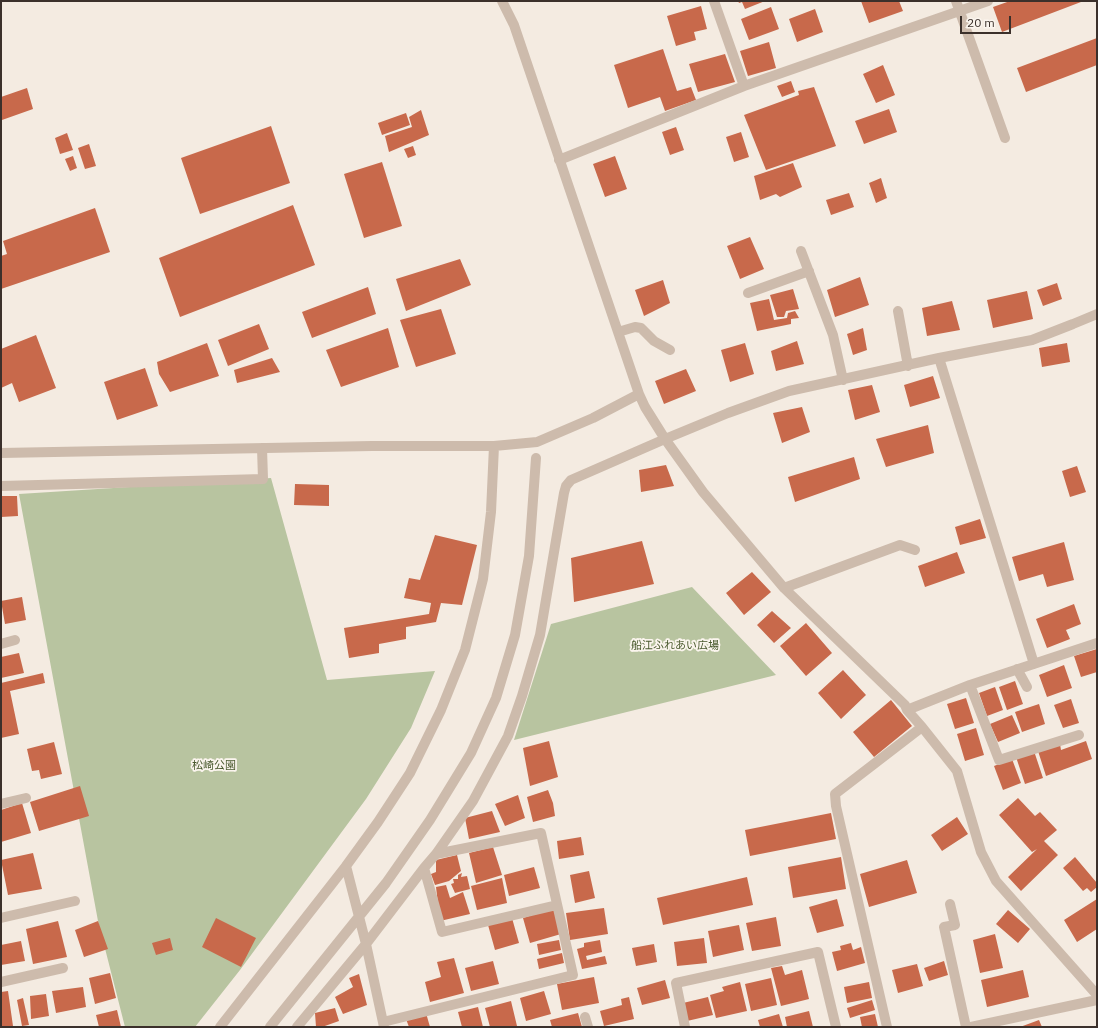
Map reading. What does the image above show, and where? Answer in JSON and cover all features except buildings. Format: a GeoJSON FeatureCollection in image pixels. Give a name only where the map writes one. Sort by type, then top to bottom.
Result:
{"type":"FeatureCollection","features":[{"type":"Feature","properties":{"kind":"street"},"geometry":{"type":"LineString","coordinates":[[502,1],[514,25],[639,394],[645,407],[665,439],[703,492],[784,588],[905,705],[907,710],[957,771],[981,852],[996,881],[1097,995]]}},
{"type":"Feature","properties":{"kind":"street"},"geometry":{"type":"LineString","coordinates":[[714,1],[744,86]]}},
{"type":"Feature","properties":{"kind":"street"},"geometry":{"type":"LineString","coordinates":[[559,160],[744,86],[958,6],[988,1]]}},
{"type":"Feature","properties":{"kind":"street"},"geometry":{"type":"LineString","coordinates":[[958,6],[1005,138]]}},
{"type":"Feature","properties":{"kind":"street"},"geometry":{"type":"LineString","coordinates":[[801,251],[833,335],[843,380]]}},
{"type":"Feature","properties":{"kind":"street"},"geometry":{"type":"LineString","coordinates":[[748,293],[809,271]]}},
{"type":"Feature","properties":{"kind":"street"},"geometry":{"type":"LineString","coordinates":[[898,311],[908,366]]}},
{"type":"Feature","properties":{"kind":"street"},"geometry":{"type":"LineString","coordinates":[[297,1027],[366,944],[436,854],[473,801],[508,736],[540,634],[566,486],[571,480],[728,413],[789,391],[939,358],[1032,340],[1097,314]]}},
{"type":"Feature","properties":{"kind":"street"},"geometry":{"type":"LineString","coordinates":[[618,332],[635,327],[641,328],[654,341],[670,350]]}},
{"type":"Feature","properties":{"kind":"street"},"geometry":{"type":"LineString","coordinates":[[939,358],[1034,664]]}},
{"type":"Feature","properties":{"kind":"street"},"geometry":{"type":"LineString","coordinates":[[1,454],[262,448],[494,446],[537,442],[593,418],[639,394]]}},
{"type":"Feature","properties":{"kind":"street"},"geometry":{"type":"LineString","coordinates":[[220,1027],[346,866],[378,822],[410,773],[442,710],[465,650],[483,579],[491,512],[494,446]]}},
{"type":"Feature","properties":{"kind":"street"},"geometry":{"type":"LineString","coordinates":[[1,486],[263,479],[262,448]]}},
{"type":"Feature","properties":{"kind":"street"},"geometry":{"type":"LineString","coordinates":[[270,1027],[386,883],[430,820],[471,753],[496,698],[515,635],[529,556],[536,458]]}},
{"type":"Feature","properties":{"kind":"street"},"geometry":{"type":"LineString","coordinates":[[784,588],[900,545],[915,550]]}},
{"type":"Feature","properties":{"kind":"street"},"geometry":{"type":"LineString","coordinates":[[1,644],[15,640]]}},
{"type":"Feature","properties":{"kind":"street"},"geometry":{"type":"LineString","coordinates":[[907,710],[970,685],[1097,643]]}},
{"type":"Feature","properties":{"kind":"street"},"geometry":{"type":"LineString","coordinates":[[1017,669],[1027,687]]}},
{"type":"Feature","properties":{"kind":"street"},"geometry":{"type":"LineString","coordinates":[[970,685],[1000,760],[1079,735]]}},
{"type":"Feature","properties":{"kind":"street"},"geometry":{"type":"LineString","coordinates":[[887,1027],[836,806],[835,794],[922,727]]}},
{"type":"Feature","properties":{"kind":"street"},"geometry":{"type":"LineString","coordinates":[[1,804],[26,798]]}},
{"type":"Feature","properties":{"kind":"street"},"geometry":{"type":"LineString","coordinates":[[346,866],[366,944],[383,1024],[573,975],[541,833],[436,854]]}},
{"type":"Feature","properties":{"kind":"street"},"geometry":{"type":"LineString","coordinates":[[424,868],[442,932],[557,906]]}},
{"type":"Feature","properties":{"kind":"street"},"geometry":{"type":"LineString","coordinates":[[1,918],[75,901]]}},
{"type":"Feature","properties":{"kind":"street"},"geometry":{"type":"LineString","coordinates":[[950,904],[955,925],[944,927],[966,1027]]}},
{"type":"Feature","properties":{"kind":"street"},"geometry":{"type":"LineString","coordinates":[[685,1027],[676,983],[818,952],[836,1027]]}},
{"type":"Feature","properties":{"kind":"street"},"geometry":{"type":"LineString","coordinates":[[1,982],[63,968]]}},
{"type":"Feature","properties":{"kind":"street"},"geometry":{"type":"LineString","coordinates":[[971,1027],[1097,1000]]}},
{"type":"Feature","properties":{"kind":"green space","name":"松崎公園"},"geometry":{"type":"Polygon","coordinates":[[[271,478],[327,680],[435,671],[411,728],[366,799],[240,970],[195,1027],[125,1027],[98,921],[19,494],[271,478]]]}},
{"type":"Feature","properties":{"kind":"green space","name":"船江ふれあい広場"},"geometry":{"type":"Polygon","coordinates":[[[692,587],[776,675],[514,740],[551,624],[692,587]]]}}]}
